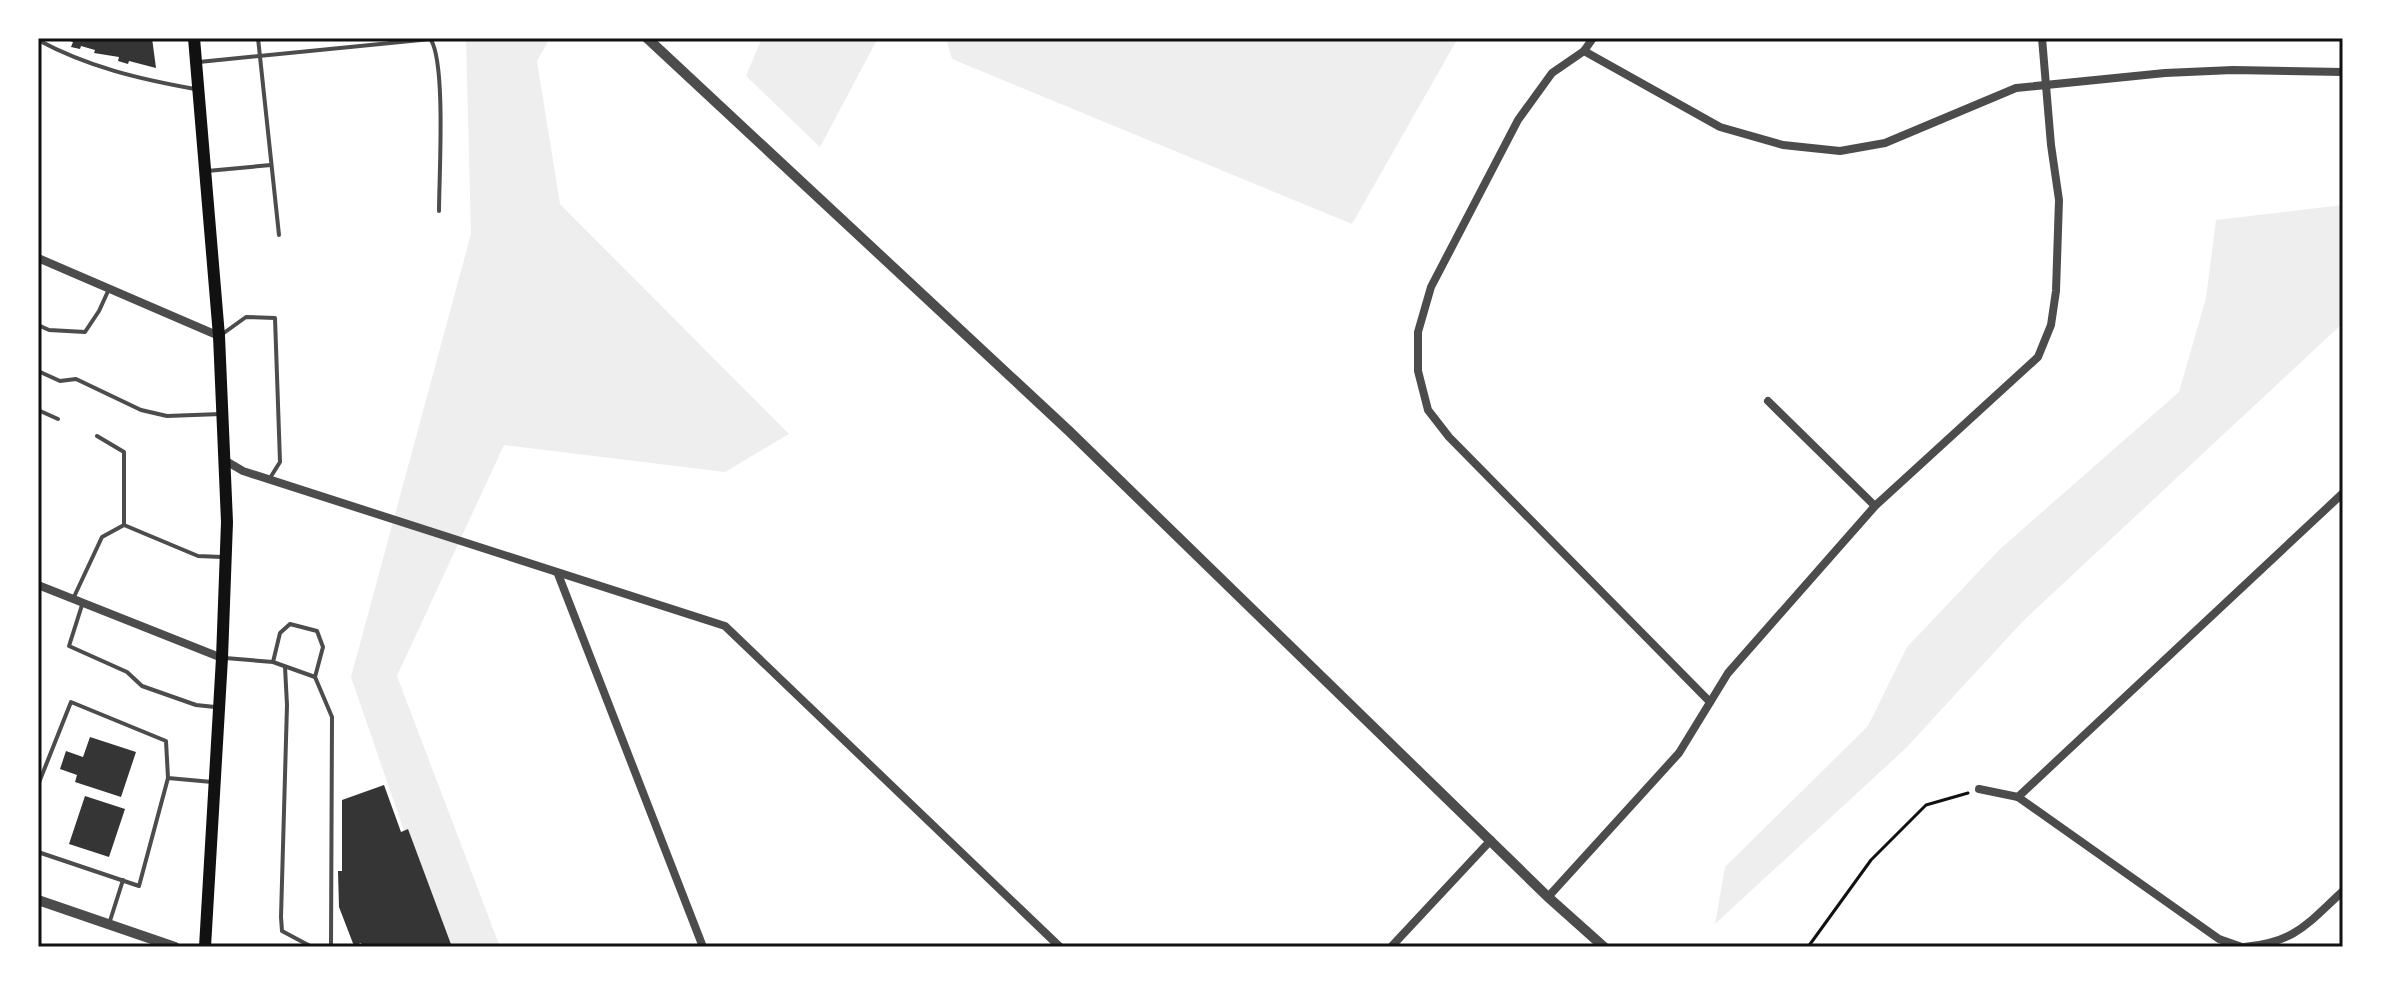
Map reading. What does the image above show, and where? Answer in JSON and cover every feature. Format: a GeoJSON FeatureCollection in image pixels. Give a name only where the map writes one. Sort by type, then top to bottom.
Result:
{"type":"FeatureCollection","features":[{"type":"Feature","properties":{"kind":"main road"},"geometry":{"type":"LineString","coordinates":[[194,38],[207,171],[226,461],[222,658],[205,947]]}},
{"type":"Feature","properties":{"kind":"street"},"geometry":{"type":"LineString","coordinates":[[647,38],[1059,421],[1548,897],[1604,947]]}},
{"type":"Feature","properties":{"kind":"street"},"geometry":{"type":"LineString","coordinates":[[1593,38],[1584,51],[1552,73],[1510,134],[1431,287],[1418,332],[1418,371],[1428,410],[1449,437],[1710,702]]}},
{"type":"Feature","properties":{"kind":"street"},"geometry":{"type":"LineString","coordinates":[[1548,897],[1679,753],[1728,673],[1875,506],[2038,357],[2051,325],[2056,291],[2059,200],[2042,38]]}},
{"type":"Feature","properties":{"kind":"street"},"geometry":{"type":"LineString","coordinates":[[1584,51],[1720,127],[1783,145],[1840,151],[1885,143],[2016,88],[2219,71],[2343,72]]}},
{"type":"Feature","properties":{"kind":"street"},"geometry":{"type":"LineString","coordinates":[[38,258],[219,336]]}},
{"type":"Feature","properties":{"kind":"street"},"geometry":{"type":"LineString","coordinates":[[1768,401],[1875,506]]}},
{"type":"Feature","properties":{"kind":"street"},"geometry":{"type":"LineString","coordinates":[[226,461],[243,471],[725,626],[1060,947]]}},
{"type":"Feature","properties":{"kind":"street"},"geometry":{"type":"LineString","coordinates":[[2018,797],[2343,493]]}},
{"type":"Feature","properties":{"kind":"street"},"geometry":{"type":"LineString","coordinates":[[558,574],[703,947]]}},
{"type":"Feature","properties":{"kind":"street"},"geometry":{"type":"LineString","coordinates":[[38,585],[222,658]]}},
{"type":"Feature","properties":{"kind":"street"},"geometry":{"type":"LineString","coordinates":[[1979,789],[2018,797],[2219,939],[2243,947],[2269,944],[2295,934],[2343,891]]}},
{"type":"Feature","properties":{"kind":"street"},"geometry":{"type":"LineString","coordinates":[[1391,947],[1491,840]]}},
{"type":"Feature","properties":{"kind":"street"},"geometry":{"type":"LineString","coordinates":[[38,900],[175,947]]}},
{"type":"Feature","properties":{"kind":"lane"},"geometry":{"type":"LineString","coordinates":[[258,38],[279,235]]}},
{"type":"Feature","properties":{"kind":"lane"},"geometry":{"type":"LineString","coordinates":[[197,62],[431,39],[436,47],[439,82],[439,211]]}},
{"type":"Feature","properties":{"kind":"lane"},"geometry":{"type":"LineString","coordinates":[[38,40],[129,77],[198,89]]}},
{"type":"Feature","properties":{"kind":"lane"},"geometry":{"type":"LineString","coordinates":[[207,171],[271,165]]}},
{"type":"Feature","properties":{"kind":"lane"},"geometry":{"type":"LineString","coordinates":[[38,325],[49,330],[85,332],[109,289]]}},
{"type":"Feature","properties":{"kind":"lane"},"geometry":{"type":"LineString","coordinates":[[219,336],[246,317],[275,318],[280,462],[270,479]]}},
{"type":"Feature","properties":{"kind":"lane"},"geometry":{"type":"LineString","coordinates":[[38,371],[60,381],[76,379],[141,410],[167,416],[223,414]]}},
{"type":"Feature","properties":{"kind":"lane"},"geometry":{"type":"LineString","coordinates":[[38,410],[58,419]]}},
{"type":"Feature","properties":{"kind":"lane"},"geometry":{"type":"LineString","coordinates":[[97,436],[124,452],[124,525]]}},
{"type":"Feature","properties":{"kind":"lane"},"geometry":{"type":"LineString","coordinates":[[124,525],[198,556],[226,557]]}},
{"type":"Feature","properties":{"kind":"lane"},"geometry":{"type":"LineString","coordinates":[[73,599],[102,537],[124,525]]}},
{"type":"Feature","properties":{"kind":"lane"},"geometry":{"type":"LineString","coordinates":[[83,603],[69,646],[127,672],[142,686],[196,705],[219,707]]}},
{"type":"Feature","properties":{"kind":"lane"},"geometry":{"type":"LineString","coordinates":[[273,662],[280,633],[290,624],[317,631],[323,647],[315,677],[332,717],[331,947]]}},
{"type":"Feature","properties":{"kind":"lane"},"geometry":{"type":"LineString","coordinates":[[222,658],[273,662],[315,677]]}},
{"type":"Feature","properties":{"kind":"lane"},"geometry":{"type":"LineString","coordinates":[[285,667],[287,705],[282,931],[312,947]]}},
{"type":"Feature","properties":{"kind":"lane"},"geometry":{"type":"LineString","coordinates":[[38,785],[71,702],[166,741],[168,778],[139,886],[38,852]]}},
{"type":"Feature","properties":{"kind":"lane"},"geometry":{"type":"LineString","coordinates":[[168,778],[215,782]]}},
{"type":"Feature","properties":{"kind":"lane"},"geometry":{"type":"LineString","coordinates":[[109,925],[123,880]]}},
{"type":"Feature","properties":{"kind":"path"},"geometry":{"type":"LineString","coordinates":[[1808,947],[1871,860],[1926,805],[1979,789]]}},
{"type":"Feature","properties":{"kind":"shaded area"},"geometry":{"type":"Polygon","coordinates":[[[466,38],[550,38],[537,61],[560,204],[789,434],[725,472],[504,445],[397,676],[500,947],[444,947],[351,677],[471,234],[466,38]]]}},
{"type":"Feature","properties":{"kind":"shaded area"},"geometry":{"type":"Polygon","coordinates":[[[762,38],[878,38],[820,147],[746,76],[762,38]]]}},
{"type":"Feature","properties":{"kind":"shaded area"},"geometry":{"type":"Polygon","coordinates":[[[946,38],[1458,38],[1352,224],[952,59],[946,38]]]}},
{"type":"Feature","properties":{"kind":"shaded area"},"geometry":{"type":"Polygon","coordinates":[[[2343,205],[2343,323],[2023,621],[1906,748],[1715,924],[1725,867],[1868,726],[1907,647],[2000,549],[2179,392],[2206,298],[2216,220],[2343,205]]]}},
{"type":"Feature","properties":{"kind":"building"},"geometry":{"type":"Polygon","coordinates":[[[61,38],[152,38],[156,68],[129,61],[128,64],[118,61],[119,57],[94,53],[95,50],[81,46],[80,49],[71,47],[73,42],[61,38]]]}},
{"type":"Feature","properties":{"kind":"building"},"geometry":{"type":"Polygon","coordinates":[[[90,737],[136,752],[121,797],[75,782],[77,775],[60,769],[66,751],[83,757],[90,737]]]}},
{"type":"Feature","properties":{"kind":"building"},"geometry":{"type":"Polygon","coordinates":[[[384,785],[401,832],[408,829],[452,947],[362,947],[361,943],[354,946],[339,907],[342,800],[384,785]]]}},
{"type":"Feature","properties":{"kind":"building"},"geometry":{"type":"Polygon","coordinates":[[[85,796],[125,809],[109,857],[69,844],[85,796]]]}}]}
